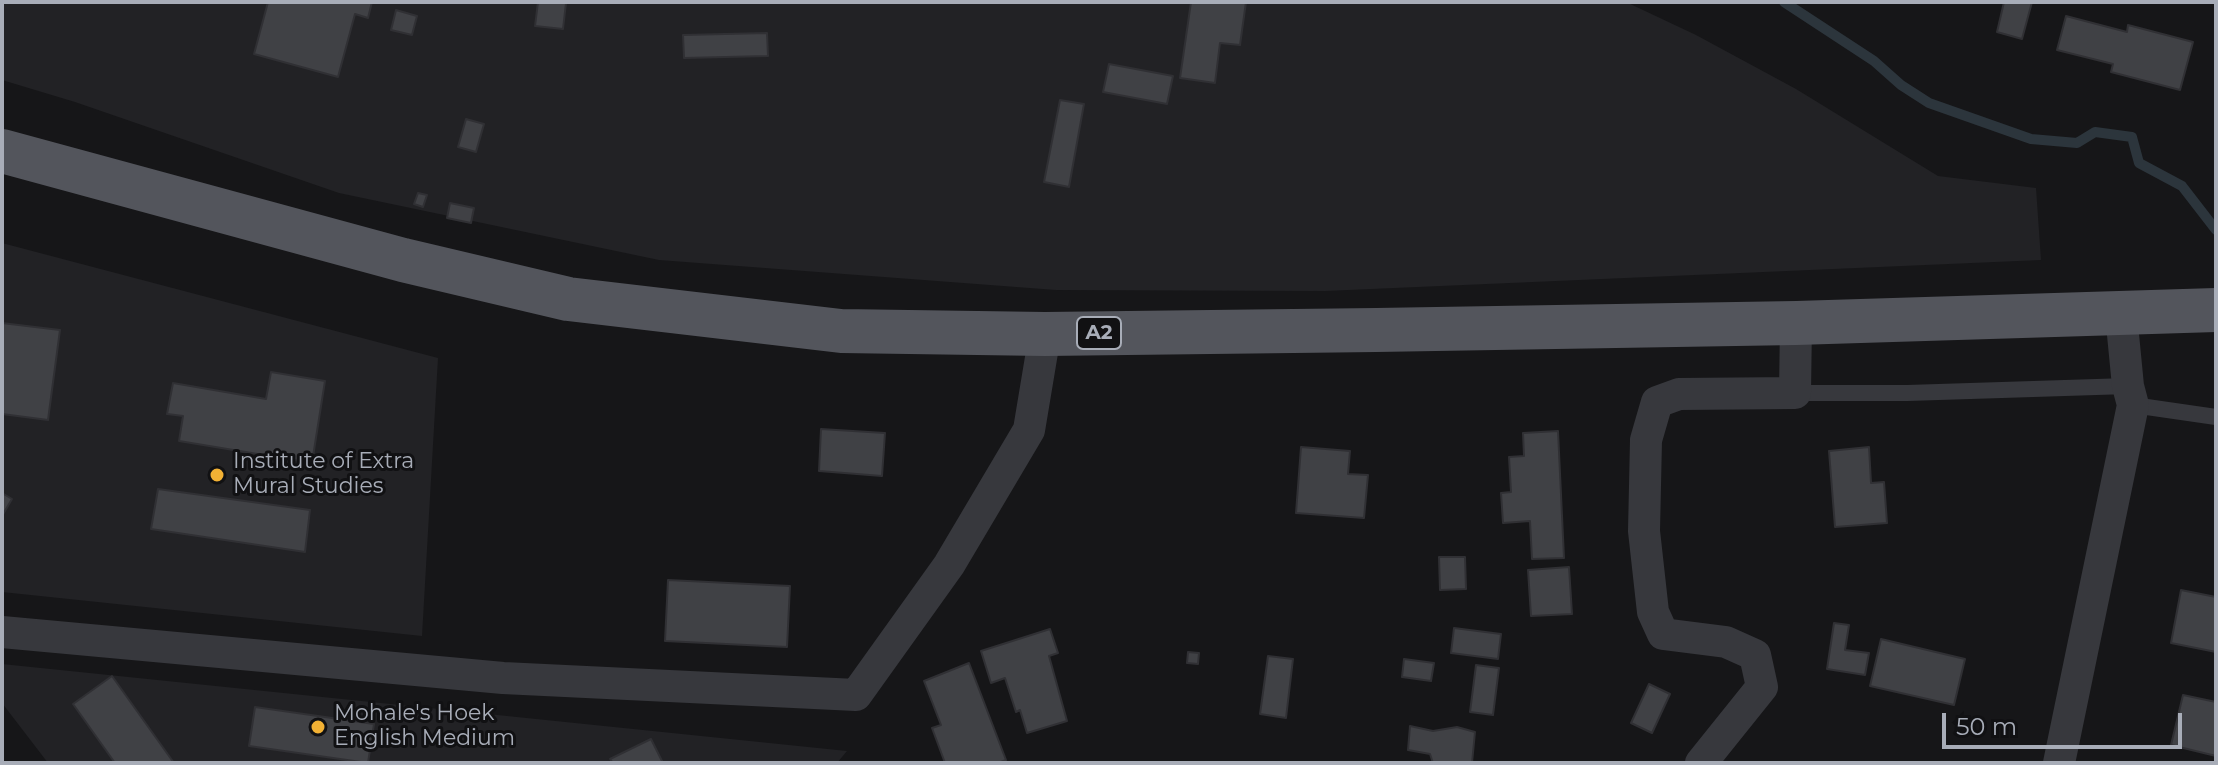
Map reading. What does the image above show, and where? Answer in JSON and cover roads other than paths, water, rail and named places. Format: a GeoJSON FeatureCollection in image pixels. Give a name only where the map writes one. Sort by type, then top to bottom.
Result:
{"type":"FeatureCollection","features":[{"type":"Feature","properties":{"kind":"main road","name":"A2"},"geometry":{"type":"LineString","coordinates":[[2,151],[403,260],[568,299],[841,331],[1045,334],[1796,323],[2216,310]]}},
{"type":"Feature","properties":{"kind":"street"},"geometry":{"type":"LineString","coordinates":[[2059,763],[2130,396],[2121,314]]}},
{"type":"Feature","properties":{"kind":"street"},"geometry":{"type":"LineString","coordinates":[[1701,763],[1762,687],[1755,655],[1726,642],[1663,634],[1653,612],[1644,531],[1646,440],[1657,402],[1679,394],[1795,393],[1796,323]]}},
{"type":"Feature","properties":{"kind":"street"},"geometry":{"type":"LineString","coordinates":[[2,632],[503,678],[856,695],[949,565],[1029,430],[1045,334]]}},
{"type":"Feature","properties":{"kind":"lane"},"geometry":{"type":"LineString","coordinates":[[1795,393],[2130,396],[2216,417]]}},
{"type":"Feature","properties":{"kind":"waterway"},"geometry":{"type":"LineString","coordinates":[[1784,2],[1874,61],[1901,85],[1929,103],[2031,139],[2077,143],[2095,132],[2132,137],[2139,163],[2182,186],[2216,230]]}},
{"type":"Feature","properties":{"kind":"place","name":"Institute of Extra Mural Studies"},"geometry":{"type":"Point","coordinates":[217,475]}},
{"type":"Feature","properties":{"kind":"place","name":"Mohale's Hoek English Medium"},"geometry":{"type":"Point","coordinates":[318,727]}}]}
